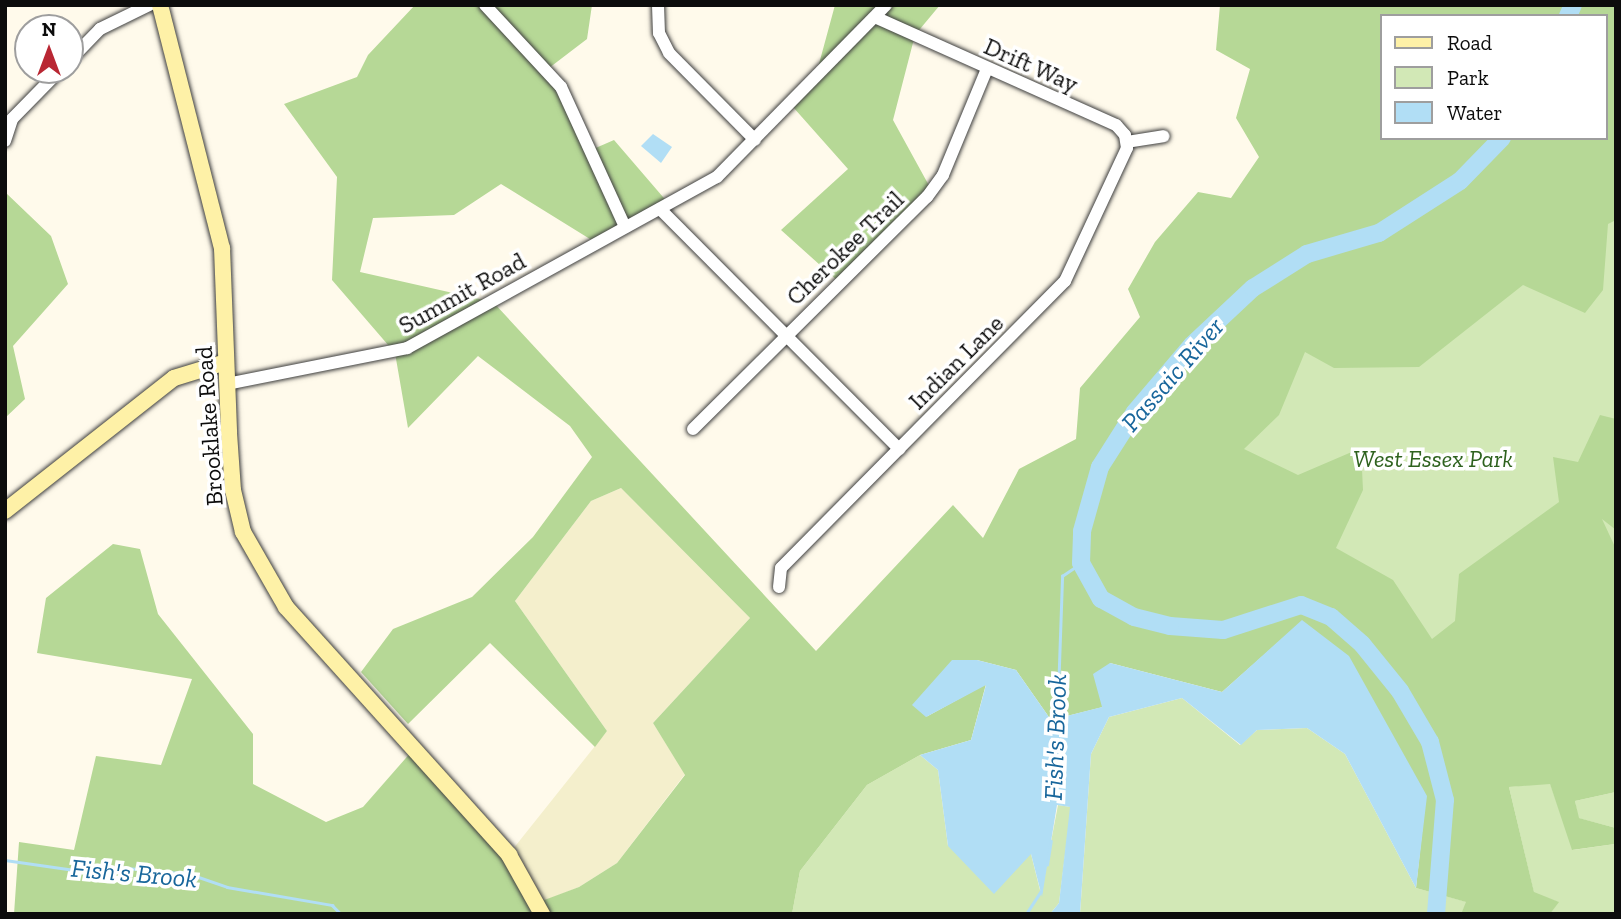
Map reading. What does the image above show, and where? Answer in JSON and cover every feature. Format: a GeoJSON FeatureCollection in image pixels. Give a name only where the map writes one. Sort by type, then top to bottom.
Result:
{"type":"FeatureCollection","features":[{"type":"Feature","properties":{"kind":"street"},"geometry":{"type":"LineString","coordinates":[[84,46],[100,29],[149,5]]}},
{"type":"Feature","properties":{"kind":"street","name":"Brooklake Road"},"geometry":{"type":"LineString","coordinates":[[160,5],[222,248],[227,384],[237,510],[250,549],[270,583],[307,632],[509,855],[542,914]]}},
{"type":"Feature","properties":{"kind":"street"},"geometry":{"type":"LineString","coordinates":[[485,5],[561,87],[625,227]]}},
{"type":"Feature","properties":{"kind":"street"},"geometry":{"type":"LineString","coordinates":[[658,5],[659,33],[669,53],[755,140]]}},
{"type":"Feature","properties":{"kind":"street"},"geometry":{"type":"LineString","coordinates":[[886,5],[877,18],[717,177],[660,209],[898,449]]}},
{"type":"Feature","properties":{"kind":"street","name":"Drift Way"},"geometry":{"type":"LineString","coordinates":[[877,18],[1116,125],[1127,142]]}},
{"type":"Feature","properties":{"kind":"street","name":"Cherokee Trail"},"geometry":{"type":"LineString","coordinates":[[693,429],[936,186],[988,69]]}},
{"type":"Feature","properties":{"kind":"street"},"geometry":{"type":"LineString","coordinates":[[5,141],[12,119],[46,84]]}},
{"type":"Feature","properties":{"kind":"street"},"geometry":{"type":"LineString","coordinates":[[1127,142],[1164,136]]}},
{"type":"Feature","properties":{"kind":"street","name":"Indian Lane"},"geometry":{"type":"LineString","coordinates":[[779,587],[781,568],[1065,281],[1123,160],[1127,142]]}},
{"type":"Feature","properties":{"kind":"street","name":"Summit Road"},"geometry":{"type":"LineString","coordinates":[[227,384],[400,351],[660,209]]}},
{"type":"Feature","properties":{"kind":"street"},"geometry":{"type":"LineString","coordinates":[[5,511],[174,378],[226,362]]}},
{"type":"Feature","properties":{"kind":"shaded area"},"geometry":{"type":"Polygon","coordinates":[[[621,488],[750,618],[653,723],[685,774],[617,863],[579,887],[539,903],[509,854],[607,731],[515,601],[591,501],[621,488]]]}},
{"type":"Feature","properties":{"kind":"green space"},"geometry":{"type":"Polygon","coordinates":[[[415,5],[592,5],[587,39],[549,68],[591,150],[614,140],[669,204],[598,244],[501,184],[454,215],[373,218],[360,272],[493,302],[816,651],[953,505],[983,538],[1019,469],[1076,439],[1080,388],[1140,317],[1128,289],[1155,242],[1198,192],[1231,198],[1259,157],[1236,118],[1250,69],[1216,50],[1220,5],[1616,5],[1616,220],[1608,224],[1603,290],[1585,313],[1523,285],[1419,367],[1334,368],[1305,352],[1279,415],[1244,449],[1298,475],[1361,448],[1363,490],[1336,548],[1393,580],[1432,639],[1455,621],[1459,574],[1559,502],[1553,457],[1578,462],[1600,415],[1616,419],[1616,530],[1602,519],[1616,549],[1616,792],[1575,801],[1579,818],[1616,828],[1615,844],[1572,850],[1550,784],[1509,787],[1534,892],[1559,902],[1550,914],[1461,914],[1466,902],[1416,888],[1426,796],[1302,621],[1222,692],[1110,663],[1103,707],[1051,720],[1016,670],[977,660],[926,717],[986,684],[971,740],[920,755],[867,785],[800,871],[792,914],[14,914],[19,842],[74,850],[96,756],[161,765],[192,679],[37,653],[46,598],[113,544],[140,549],[158,614],[253,734],[253,784],[326,822],[363,807],[412,751],[539,902],[579,887],[617,863],[685,775],[653,723],[750,618],[621,488],[591,501],[515,601],[607,731],[595,747],[490,643],[408,724],[361,672],[393,629],[472,597],[533,537],[592,457],[570,426],[478,356],[408,428],[395,353],[332,280],[337,177],[284,104],[357,77],[368,55],[415,5]]]}},
{"type":"Feature","properties":{"kind":"green space"},"geometry":{"type":"Polygon","coordinates":[[[835,5],[940,5],[915,35],[893,120],[932,191],[840,283],[781,230],[848,169],[793,107],[813,86],[835,5]]]}},
{"type":"Feature","properties":{"kind":"green space","name":"West Essex Park"},"geometry":{"type":"Polygon","coordinates":[[[1616,5],[1616,639],[1469,832],[1253,618],[1216,393],[1602,140],[1607,140],[1616,5]]]}},
{"type":"Feature","properties":{"kind":"green space"},"geometry":{"type":"Polygon","coordinates":[[[5,192],[51,236],[68,284],[13,346],[25,399],[5,418],[5,192]]]}},
{"type":"Feature","properties":{"kind":"green space"},"geometry":{"type":"Polygon","coordinates":[[[1182,698],[1240,745],[1257,730],[1307,728],[1345,754],[1416,888],[1467,902],[1461,914],[1080,914],[1091,754],[1109,717],[1182,698]]]}},
{"type":"Feature","properties":{"kind":"green space"},"geometry":{"type":"Polygon","coordinates":[[[920,755],[938,770],[948,846],[1031,854],[1041,894],[1058,805],[1071,807],[1059,903],[1050,914],[792,914],[800,871],[867,785],[920,755]]]}},
{"type":"Feature","properties":{"kind":"green space"},"geometry":{"type":"Polygon","coordinates":[[[1550,783],[1573,850],[1615,844],[1616,837],[1616,914],[1550,914],[1558,902],[1534,893],[1509,787],[1550,783]]]}},
{"type":"Feature","properties":{"kind":"green space"},"geometry":{"type":"Polygon","coordinates":[[[1616,792],[1616,828],[1578,818],[1575,801],[1616,792]]]}},
{"type":"Feature","properties":{"kind":"water"},"geometry":{"type":"Polygon","coordinates":[[[653,134],[672,147],[661,163],[641,146],[653,134]]]}},
{"type":"Feature","properties":{"kind":"water"},"geometry":{"type":"Polygon","coordinates":[[[1302,620],[1349,656],[1427,796],[1416,888],[1345,754],[1307,728],[1257,730],[1241,745],[1182,698],[1109,717],[1091,754],[1080,914],[1050,914],[1059,903],[1070,807],[1057,805],[1042,897],[1031,854],[994,894],[948,846],[938,770],[920,755],[971,740],[986,685],[926,717],[912,705],[952,660],[977,660],[1016,670],[1051,720],[1102,707],[1093,674],[1110,663],[1222,692],[1302,620]]]}},
{"type":"Feature","properties":{"kind":"waterway","name":"Passaic River"},"geometry":{"type":"LineString","coordinates":[[1569,14],[1573,5]]}},
{"type":"Feature","properties":{"kind":"waterway","name":"Passaic River"},"geometry":{"type":"LineString","coordinates":[[1436,914],[1445,800],[1430,742],[1400,691],[1362,644],[1331,617],[1301,605],[1223,630],[1170,626],[1134,617],[1101,599],[1081,563],[1082,531],[1100,467],[1135,412],[1192,345],[1253,288],[1307,254],[1379,233],[1460,181],[1500,140]]}},
{"type":"Feature","properties":{"kind":"waterway","name":"Fish's Brook"},"geometry":{"type":"LineString","coordinates":[[1057,722],[1062,576],[1081,563]]}},
{"type":"Feature","properties":{"kind":"waterway","name":"Fish's Brook"},"geometry":{"type":"LineString","coordinates":[[1047,865],[1051,841]]}},
{"type":"Feature","properties":{"kind":"waterway","name":"Fish's Brook"},"geometry":{"type":"LineString","coordinates":[[5,860],[95,873],[127,868],[190,874],[227,887],[332,905],[341,914]]}},
{"type":"Feature","properties":{"kind":"waterway","name":"Fish's Brook"},"geometry":{"type":"LineString","coordinates":[[1026,914],[1041,891]]}}]}
